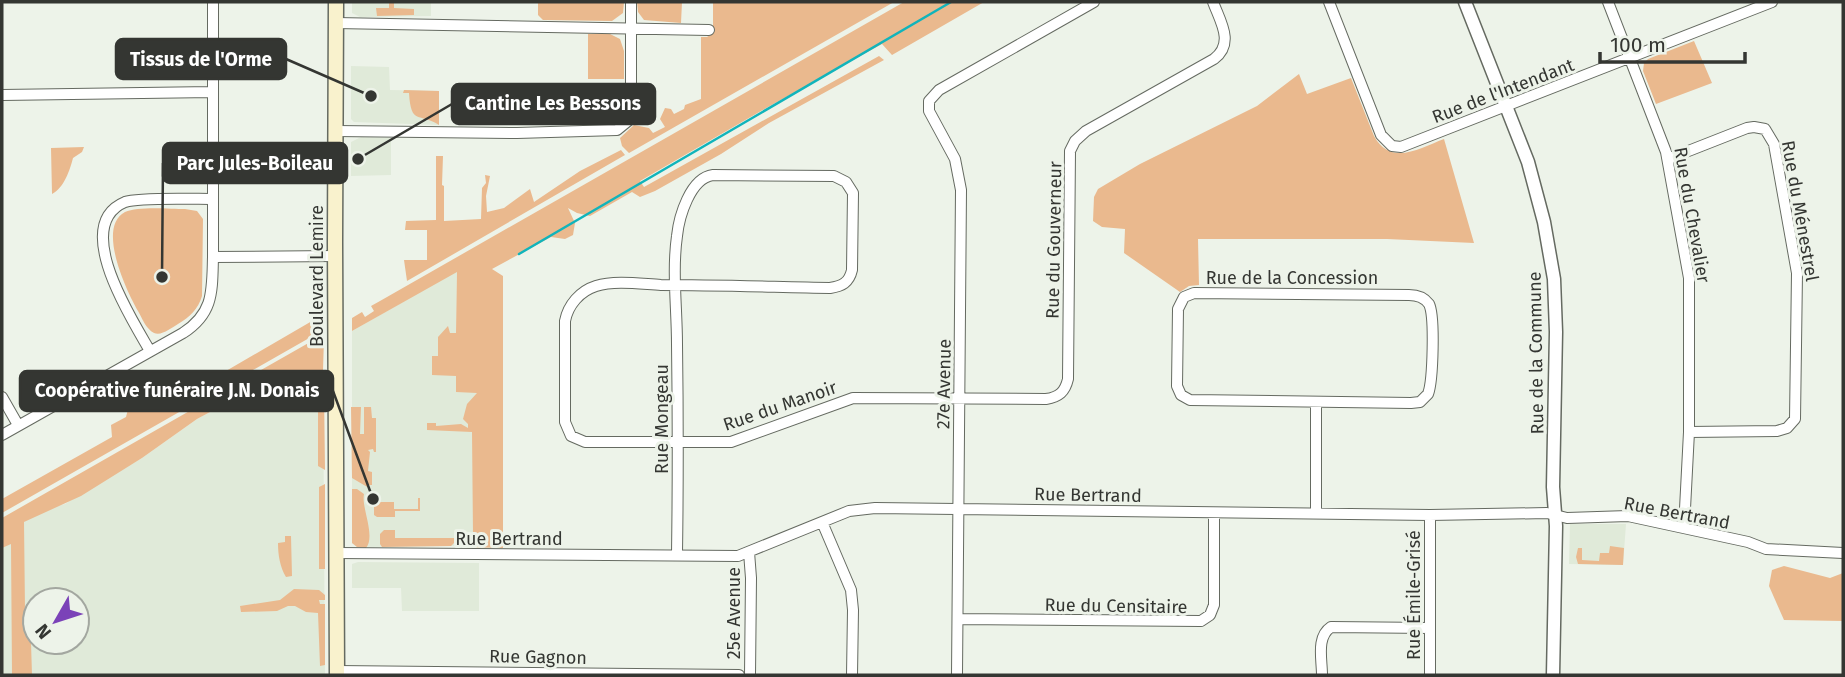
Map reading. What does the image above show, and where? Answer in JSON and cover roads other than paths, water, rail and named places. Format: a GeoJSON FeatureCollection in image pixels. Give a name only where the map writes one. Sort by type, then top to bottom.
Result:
{"type":"FeatureCollection","features":[{"type":"Feature","properties":{"kind":"main road","name":"Boulevard Lemire"},"geometry":{"type":"LineString","coordinates":[[336,2],[337,673]]}},
{"type":"Feature","properties":{"kind":"street"},"geometry":{"type":"LineString","coordinates":[[2,435],[194,326],[206,311],[211,296],[213,257],[213,2]]}},
{"type":"Feature","properties":{"kind":"street"},"geometry":{"type":"LineString","coordinates":[[336,131],[615,131],[628,121],[631,109],[631,2]]}},
{"type":"Feature","properties":{"kind":"street","name":"27e Avenue"},"geometry":{"type":"LineString","coordinates":[[957,675],[961,185],[955,159],[929,111],[929,101],[939,90],[1094,2]]}},
{"type":"Feature","properties":{"kind":"street","name":"Rue du Gouverneur"},"geometry":{"type":"LineString","coordinates":[[1059,395],[1065,390],[1068,379],[1070,151],[1075,141],[1086,131],[1222,52],[1226,38],[1213,2]]}},
{"type":"Feature","properties":{"kind":"street","name":"Rue de l'Intendant"},"geometry":{"type":"LineString","coordinates":[[1329,2],[1381,135],[1392,146],[1405,146],[1630,58],[1748,6],[1772,2]]}},
{"type":"Feature","properties":{"kind":"street","name":"Rue de la Commune"},"geometry":{"type":"LineString","coordinates":[[1465,2],[1507,106],[1537,191],[1554,279],[1556,526],[1553,675]]}},
{"type":"Feature","properties":{"kind":"street","name":"Rue du Chevalier"},"geometry":{"type":"LineString","coordinates":[[1608,2],[1668,159],[1689,278],[1689,432],[1684,528]]}},
{"type":"Feature","properties":{"kind":"street"},"geometry":{"type":"LineString","coordinates":[[337,23],[709,30]]}},
{"type":"Feature","properties":{"kind":"street"},"geometry":{"type":"LineString","coordinates":[[2,94],[212,92]]}},
{"type":"Feature","properties":{"kind":"street","name":"Rue du Ménestrel"},"geometry":{"type":"LineString","coordinates":[[1668,159],[1747,128],[1765,129],[1774,144],[1797,273],[1795,419],[1787,428],[1777,431],[1689,432]]}},
{"type":"Feature","properties":{"kind":"street","name":"Rue du Manoir"},"geometry":{"type":"LineString","coordinates":[[676,285],[678,227],[692,192],[702,178],[713,175],[834,176],[851,187],[854,206],[852,270],[843,285],[830,288],[601,285],[585,291],[572,303],[565,321],[565,422],[571,436],[584,442],[735,441],[850,398],[1046,399],[1059,395]]}},
{"type":"Feature","properties":{"kind":"street"},"geometry":{"type":"LineString","coordinates":[[150,351],[112,279],[104,244],[107,220],[114,209],[130,201],[212,200]]}},
{"type":"Feature","properties":{"kind":"street"},"geometry":{"type":"LineString","coordinates":[[213,257],[335,257]]}},
{"type":"Feature","properties":{"kind":"street","name":"Rue Mongeau"},"geometry":{"type":"LineString","coordinates":[[676,285],[677,554]]}},
{"type":"Feature","properties":{"kind":"street","name":"Rue de la Concession"},"geometry":{"type":"LineString","coordinates":[[1194,293],[1409,295],[1420,297],[1427,302],[1432,320],[1430,388],[1424,398],[1411,404],[1316,402],[1193,401],[1184,397],[1178,389],[1177,381],[1178,309],[1184,297],[1194,293]]}},
{"type":"Feature","properties":{"kind":"street"},"geometry":{"type":"LineString","coordinates":[[2,397],[18,425]]}},
{"type":"Feature","properties":{"kind":"street"},"geometry":{"type":"LineString","coordinates":[[1316,402],[1316,512]]}},
{"type":"Feature","properties":{"kind":"street","name":"Rue Bertrand"},"geometry":{"type":"LineString","coordinates":[[337,553],[738,556],[849,511],[875,508],[1554,514],[1567,518],[1628,516],[1748,542],[1766,549],[1843,553]]}},
{"type":"Feature","properties":{"kind":"street","name":"Rue du Censitaire"},"geometry":{"type":"LineString","coordinates":[[958,620],[1201,621],[1210,615],[1214,605],[1214,513]]}},
{"type":"Feature","properties":{"kind":"street","name":"Rue Émile-Grisé"},"geometry":{"type":"LineString","coordinates":[[1430,515],[1430,675]]}},
{"type":"Feature","properties":{"kind":"street"},"geometry":{"type":"LineString","coordinates":[[822,522],[850,590],[853,610],[852,675]]}},
{"type":"Feature","properties":{"kind":"street","name":"25e Avenue"},"geometry":{"type":"LineString","coordinates":[[749,552],[750,675]]}},
{"type":"Feature","properties":{"kind":"street"},"geometry":{"type":"LineString","coordinates":[[1322,675],[1322,638],[1324,632],[1331,627],[1430,628]]}},
{"type":"Feature","properties":{"kind":"street","name":"Rue Gagnon"},"geometry":{"type":"LineString","coordinates":[[337,673],[739,675]]}},
{"type":"Feature","properties":{"kind":"waterway"},"geometry":{"type":"LineString","coordinates":[[519,254],[951,2]]}},
{"type":"Feature","properties":{"kind":"place","name":"Tissus de l'Orme"},"geometry":{"type":"Point","coordinates":[371,96]}},
{"type":"Feature","properties":{"kind":"place","name":"Cantine Les Bessons"},"geometry":{"type":"Point","coordinates":[358,159]}},
{"type":"Feature","properties":{"kind":"place","name":"Parc Jules-Boileau"},"geometry":{"type":"Point","coordinates":[162,277]}},
{"type":"Feature","properties":{"kind":"place","name":"Coopérative funéraire J.N. Donais"},"geometry":{"type":"Point","coordinates":[373,499]}}]}
